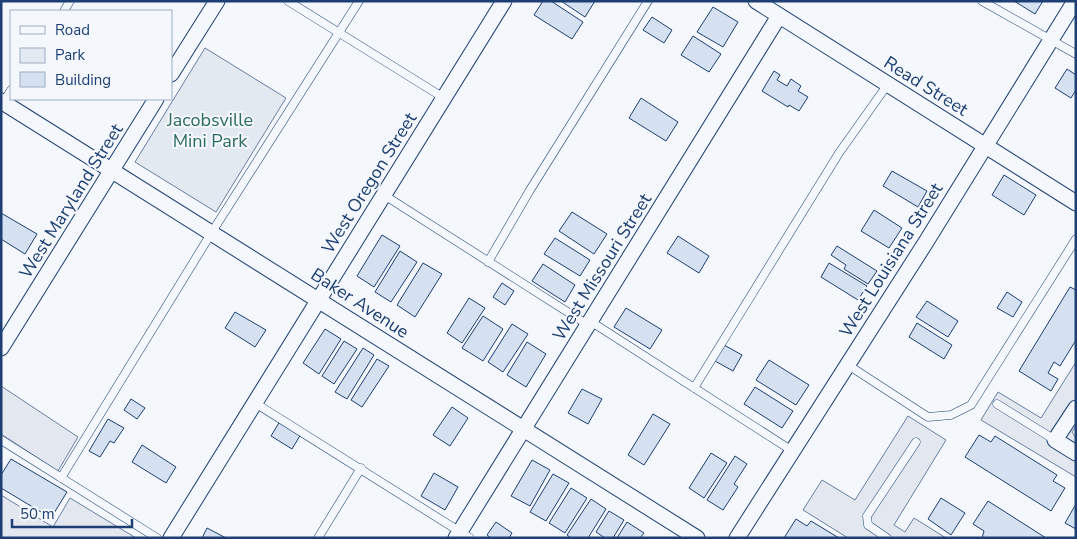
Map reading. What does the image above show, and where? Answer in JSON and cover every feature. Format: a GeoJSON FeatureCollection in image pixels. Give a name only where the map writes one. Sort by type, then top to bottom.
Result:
{"type":"FeatureCollection","features":[{"type":"Feature","properties":{"kind":"street"},"geometry":{"type":"LineString","coordinates":[[172,72],[217,1]]}},
{"type":"Feature","properties":{"kind":"street","name":"West Oregon Street"},"geometry":{"type":"LineString","coordinates":[[171,538],[504,1]]}},
{"type":"Feature","properties":{"kind":"street","name":"West Louisiana Street"},"geometry":{"type":"LineString","coordinates":[[737,538],[794,452],[1075,1]]}},
{"type":"Feature","properties":{"kind":"street","name":"Read Street"},"geometry":{"type":"LineString","coordinates":[[769,7],[1076,203]]}},
{"type":"Feature","properties":{"kind":"street","name":"West Missouri Street"},"geometry":{"type":"LineString","coordinates":[[462,536],[524,428],[589,323],[769,7]]}},
{"type":"Feature","properties":{"kind":"street","name":"Baker Avenue"},"geometry":{"type":"LineString","coordinates":[[4,100],[697,538]]}},
{"type":"Feature","properties":{"kind":"street","name":"West Maryland Street"},"geometry":{"type":"LineString","coordinates":[[1,348],[155,100]]}},
{"type":"Feature","properties":{"kind":"street"},"geometry":{"type":"LineString","coordinates":[[1076,408],[1055,440],[1076,453]]}},
{"type":"Feature","properties":{"kind":"lane"},"geometry":{"type":"LineString","coordinates":[[288,1],[444,98]]}},
{"type":"Feature","properties":{"kind":"lane"},"geometry":{"type":"LineString","coordinates":[[60,478],[212,232],[359,1]]}},
{"type":"Feature","properties":{"kind":"lane"},"geometry":{"type":"LineString","coordinates":[[488,262],[530,190],[648,1]]}},
{"type":"Feature","properties":{"kind":"lane"},"geometry":{"type":"LineString","coordinates":[[982,1],[1052,38],[1076,54]]}},
{"type":"Feature","properties":{"kind":"lane"},"geometry":{"type":"LineString","coordinates":[[694,388],[839,154],[888,84]]}},
{"type":"Feature","properties":{"kind":"lane"},"geometry":{"type":"LineString","coordinates":[[384,195],[488,262],[694,388],[794,452]]}},
{"type":"Feature","properties":{"kind":"lane"},"geometry":{"type":"LineString","coordinates":[[848,365],[928,417],[951,415],[971,405],[1076,239]]}},
{"type":"Feature","properties":{"kind":"lane"},"geometry":{"type":"LineString","coordinates":[[255,403],[361,468],[462,536]]}},
{"type":"Feature","properties":{"kind":"lane"},"geometry":{"type":"LineString","coordinates":[[997,404],[1055,440]]}},
{"type":"Feature","properties":{"kind":"lane"},"geometry":{"type":"LineString","coordinates":[[1,440],[157,538]]}},
{"type":"Feature","properties":{"kind":"lane"},"geometry":{"type":"LineString","coordinates":[[887,538],[868,525],[867,516],[916,442]]}},
{"type":"Feature","properties":{"kind":"lane"},"geometry":{"type":"LineString","coordinates":[[318,538],[361,468]]}},
{"type":"Feature","properties":{"kind":"green space","name":"Jacobsville Mini Park"},"geometry":{"type":"Polygon","coordinates":[[[205,48],[286,98],[216,212],[135,162],[205,48]]]}},
{"type":"Feature","properties":{"kind":"shaded area"},"geometry":{"type":"Polygon","coordinates":[[[1076,362],[1076,426],[1072,432],[1076,438],[1076,477],[981,420],[998,392],[1041,418],[1076,362]]]}},
{"type":"Feature","properties":{"kind":"shaded area"},"geometry":{"type":"Polygon","coordinates":[[[1,386],[78,437],[58,471],[1,434],[1,386]]]}},
{"type":"Feature","properties":{"kind":"shaded area"},"geometry":{"type":"Polygon","coordinates":[[[908,416],[946,440],[894,525],[905,532],[914,518],[946,538],[848,538],[803,510],[822,480],[855,500],[908,416]]]}},
{"type":"Feature","properties":{"kind":"shaded area"},"geometry":{"type":"Polygon","coordinates":[[[1,495],[53,527],[70,498],[136,538],[1,538],[1,495]]]}},
{"type":"Feature","properties":{"kind":"building"},"geometry":{"type":"Polygon","coordinates":[[[543,1],[551,1],[583,22],[572,39],[534,15],[543,1]]]}},
{"type":"Feature","properties":{"kind":"building"},"geometry":{"type":"Polygon","coordinates":[[[561,1],[595,1],[585,17],[561,1]]]}},
{"type":"Feature","properties":{"kind":"building"},"geometry":{"type":"Polygon","coordinates":[[[1014,1],[1043,1],[1035,14],[1014,1]]]}},
{"type":"Feature","properties":{"kind":"building"},"geometry":{"type":"Polygon","coordinates":[[[713,7],[738,22],[723,47],[697,32],[713,7]]]}},
{"type":"Feature","properties":{"kind":"building"},"geometry":{"type":"Polygon","coordinates":[[[652,17],[672,30],[664,43],[643,30],[652,17]]]}},
{"type":"Feature","properties":{"kind":"building"},"geometry":{"type":"Polygon","coordinates":[[[693,36],[721,54],[709,72],[681,55],[693,36]]]}},
{"type":"Feature","properties":{"kind":"building"},"geometry":{"type":"Polygon","coordinates":[[[1067,69],[1076,75],[1076,90],[1071,98],[1055,88],[1067,69]]]}},
{"type":"Feature","properties":{"kind":"building"},"geometry":{"type":"Polygon","coordinates":[[[774,71],[780,75],[777,80],[787,86],[791,79],[801,86],[798,91],[808,97],[799,111],[789,105],[788,107],[762,91],[774,71]]]}},
{"type":"Feature","properties":{"kind":"building"},"geometry":{"type":"Polygon","coordinates":[[[641,98],[678,122],[666,141],[629,118],[641,98]]]}},
{"type":"Feature","properties":{"kind":"building"},"geometry":{"type":"Polygon","coordinates":[[[892,171],[927,191],[918,207],[883,186],[892,171]]]}},
{"type":"Feature","properties":{"kind":"building"},"geometry":{"type":"Polygon","coordinates":[[[1004,175],[1036,195],[1024,215],[992,195],[1004,175]]]}},
{"type":"Feature","properties":{"kind":"building"},"geometry":{"type":"Polygon","coordinates":[[[874,210],[902,228],[889,248],[861,231],[874,210]]]}},
{"type":"Feature","properties":{"kind":"building"},"geometry":{"type":"Polygon","coordinates":[[[572,212],[607,234],[594,254],[559,231],[572,212]]]}},
{"type":"Feature","properties":{"kind":"building"},"geometry":{"type":"Polygon","coordinates":[[[1,213],[37,234],[25,254],[1,239],[1,213]]]}},
{"type":"Feature","properties":{"kind":"building"},"geometry":{"type":"Polygon","coordinates":[[[382,235],[400,246],[374,287],[357,276],[382,235]]]}},
{"type":"Feature","properties":{"kind":"building"},"geometry":{"type":"Polygon","coordinates":[[[678,236],[709,256],[699,273],[667,253],[678,236]]]}},
{"type":"Feature","properties":{"kind":"building"},"geometry":{"type":"Polygon","coordinates":[[[555,238],[590,260],[580,276],[544,254],[555,238]]]}},
{"type":"Feature","properties":{"kind":"building"},"geometry":{"type":"Polygon","coordinates":[[[837,246],[877,271],[868,284],[844,269],[846,265],[831,255],[837,246]]]}},
{"type":"Feature","properties":{"kind":"building"},"geometry":{"type":"Polygon","coordinates":[[[400,251],[417,262],[391,302],[375,292],[400,251]]]}},
{"type":"Feature","properties":{"kind":"building"},"geometry":{"type":"Polygon","coordinates":[[[423,263],[442,274],[415,317],[397,305],[423,263]]]}},
{"type":"Feature","properties":{"kind":"building"},"geometry":{"type":"Polygon","coordinates":[[[829,263],[867,286],[858,300],[821,277],[829,263]]]}},
{"type":"Feature","properties":{"kind":"building"},"geometry":{"type":"Polygon","coordinates":[[[543,264],[575,285],[565,302],[532,281],[543,264]]]}},
{"type":"Feature","properties":{"kind":"building"},"geometry":{"type":"Polygon","coordinates":[[[502,283],[514,291],[505,305],[493,297],[502,283]]]}},
{"type":"Feature","properties":{"kind":"building"},"geometry":{"type":"Polygon","coordinates":[[[1070,287],[1076,290],[1076,340],[1060,366],[1054,362],[1048,373],[1058,379],[1051,391],[1019,371],[1070,287]]]}},
{"type":"Feature","properties":{"kind":"building"},"geometry":{"type":"Polygon","coordinates":[[[1007,292],[1022,302],[1013,317],[997,308],[1007,292]]]}},
{"type":"Feature","properties":{"kind":"building"},"geometry":{"type":"Polygon","coordinates":[[[469,298],[485,308],[462,343],[447,333],[469,298]]]}},
{"type":"Feature","properties":{"kind":"building"},"geometry":{"type":"Polygon","coordinates":[[[927,301],[958,321],[948,337],[916,317],[927,301]]]}},
{"type":"Feature","properties":{"kind":"building"},"geometry":{"type":"Polygon","coordinates":[[[626,308],[662,330],[650,349],[614,327],[626,308]]]}},
{"type":"Feature","properties":{"kind":"building"},"geometry":{"type":"Polygon","coordinates":[[[235,312],[266,330],[255,347],[225,328],[235,312]]]}},
{"type":"Feature","properties":{"kind":"building"},"geometry":{"type":"Polygon","coordinates":[[[483,316],[503,329],[483,361],[462,348],[483,316]]]}},
{"type":"Feature","properties":{"kind":"building"},"geometry":{"type":"Polygon","coordinates":[[[917,323],[952,345],[944,359],[909,337],[917,323]]]}},
{"type":"Feature","properties":{"kind":"building"},"geometry":{"type":"Polygon","coordinates":[[[512,324],[528,334],[503,372],[488,362],[512,324]]]}},
{"type":"Feature","properties":{"kind":"building"},"geometry":{"type":"Polygon","coordinates":[[[325,329],[341,339],[319,374],[303,363],[325,329]]]}},
{"type":"Feature","properties":{"kind":"building"},"geometry":{"type":"Polygon","coordinates":[[[344,341],[357,349],[334,384],[322,376],[344,341]]]}},
{"type":"Feature","properties":{"kind":"building"},"geometry":{"type":"Polygon","coordinates":[[[527,342],[546,354],[526,387],[507,375],[527,342]]]}},
{"type":"Feature","properties":{"kind":"building"},"geometry":{"type":"Polygon","coordinates":[[[724,345],[742,355],[733,371],[715,361],[724,345]]]}},
{"type":"Feature","properties":{"kind":"building"},"geometry":{"type":"Polygon","coordinates":[[[363,348],[374,355],[347,399],[335,392],[363,348]]]}},
{"type":"Feature","properties":{"kind":"building"},"geometry":{"type":"Polygon","coordinates":[[[377,359],[389,366],[362,407],[351,400],[377,359]]]}},
{"type":"Feature","properties":{"kind":"building"},"geometry":{"type":"Polygon","coordinates":[[[769,360],[809,385],[796,405],[756,380],[769,360]]]}},
{"type":"Feature","properties":{"kind":"building"},"geometry":{"type":"Polygon","coordinates":[[[755,387],[793,411],[782,428],[744,404],[755,387]]]}},
{"type":"Feature","properties":{"kind":"building"},"geometry":{"type":"Polygon","coordinates":[[[582,389],[602,399],[588,424],[568,413],[582,389]]]}},
{"type":"Feature","properties":{"kind":"building"},"geometry":{"type":"Polygon","coordinates":[[[131,399],[145,408],[137,419],[124,410],[131,399]]]}},
{"type":"Feature","properties":{"kind":"building"},"geometry":{"type":"Polygon","coordinates":[[[452,407],[468,418],[450,446],[433,435],[452,407]]]}},
{"type":"Feature","properties":{"kind":"building"},"geometry":{"type":"Polygon","coordinates":[[[653,414],[670,424],[644,465],[628,455],[653,414]]]}},
{"type":"Feature","properties":{"kind":"building"},"geometry":{"type":"Polygon","coordinates":[[[108,419],[124,428],[114,443],[110,441],[100,457],[89,451],[108,419]]]}},
{"type":"Feature","properties":{"kind":"building"},"geometry":{"type":"Polygon","coordinates":[[[280,421],[301,434],[292,449],[271,436],[280,421]]]}},
{"type":"Feature","properties":{"kind":"building"},"geometry":{"type":"Polygon","coordinates":[[[979,435],[991,442],[995,436],[1057,475],[1053,481],[1065,488],[1051,511],[965,457],[979,435]]]}},
{"type":"Feature","properties":{"kind":"building"},"geometry":{"type":"Polygon","coordinates":[[[142,445],[176,467],[166,483],[132,462],[142,445]]]}},
{"type":"Feature","properties":{"kind":"building"},"geometry":{"type":"Polygon","coordinates":[[[711,453],[727,463],[704,498],[689,488],[711,453]]]}},
{"type":"Feature","properties":{"kind":"building"},"geometry":{"type":"Polygon","coordinates":[[[735,456],[747,464],[734,484],[738,487],[723,510],[707,500],[735,456]]]}},
{"type":"Feature","properties":{"kind":"building"},"geometry":{"type":"Polygon","coordinates":[[[11,459],[67,492],[51,518],[1,488],[1,475],[11,459]]]}},
{"type":"Feature","properties":{"kind":"building"},"geometry":{"type":"Polygon","coordinates":[[[532,460],[550,470],[530,506],[511,496],[532,460]]]}},
{"type":"Feature","properties":{"kind":"building"},"geometry":{"type":"Polygon","coordinates":[[[434,473],[458,487],[445,510],[421,496],[434,473]]]}},
{"type":"Feature","properties":{"kind":"building"},"geometry":{"type":"Polygon","coordinates":[[[553,474],[569,483],[546,521],[530,512],[553,474]]]}},
{"type":"Feature","properties":{"kind":"building"},"geometry":{"type":"Polygon","coordinates":[[[571,488],[587,498],[565,533],[549,523],[571,488]]]}},
{"type":"Feature","properties":{"kind":"building"},"geometry":{"type":"Polygon","coordinates":[[[941,498],[965,513],[951,535],[928,519],[941,498]]]}},
{"type":"Feature","properties":{"kind":"building"},"geometry":{"type":"Polygon","coordinates":[[[591,499],[606,509],[588,538],[571,538],[567,535],[591,499]]]}},
{"type":"Feature","properties":{"kind":"building"},"geometry":{"type":"Polygon","coordinates":[[[988,501],[1046,538],[982,538],[984,531],[973,524],[988,501]]]}},
{"type":"Feature","properties":{"kind":"building"},"geometry":{"type":"Polygon","coordinates":[[[1076,504],[1076,529],[1065,523],[1076,504]]]}},
{"type":"Feature","properties":{"kind":"building"},"geometry":{"type":"Polygon","coordinates":[[[609,511],[624,520],[613,538],[605,538],[596,532],[609,511]]]}},
{"type":"Feature","properties":{"kind":"building"},"geometry":{"type":"Polygon","coordinates":[[[796,519],[807,526],[811,521],[839,538],[784,538],[796,519]]]}},
{"type":"Feature","properties":{"kind":"building"},"geometry":{"type":"Polygon","coordinates":[[[496,522],[512,533],[509,538],[491,538],[487,535],[496,522]]]}},
{"type":"Feature","properties":{"kind":"building"},"geometry":{"type":"Polygon","coordinates":[[[627,522],[644,533],[640,538],[617,538],[627,522]]]}},
{"type":"Feature","properties":{"kind":"building"},"geometry":{"type":"Polygon","coordinates":[[[207,528],[226,538],[202,538],[207,528]]]}}]}
